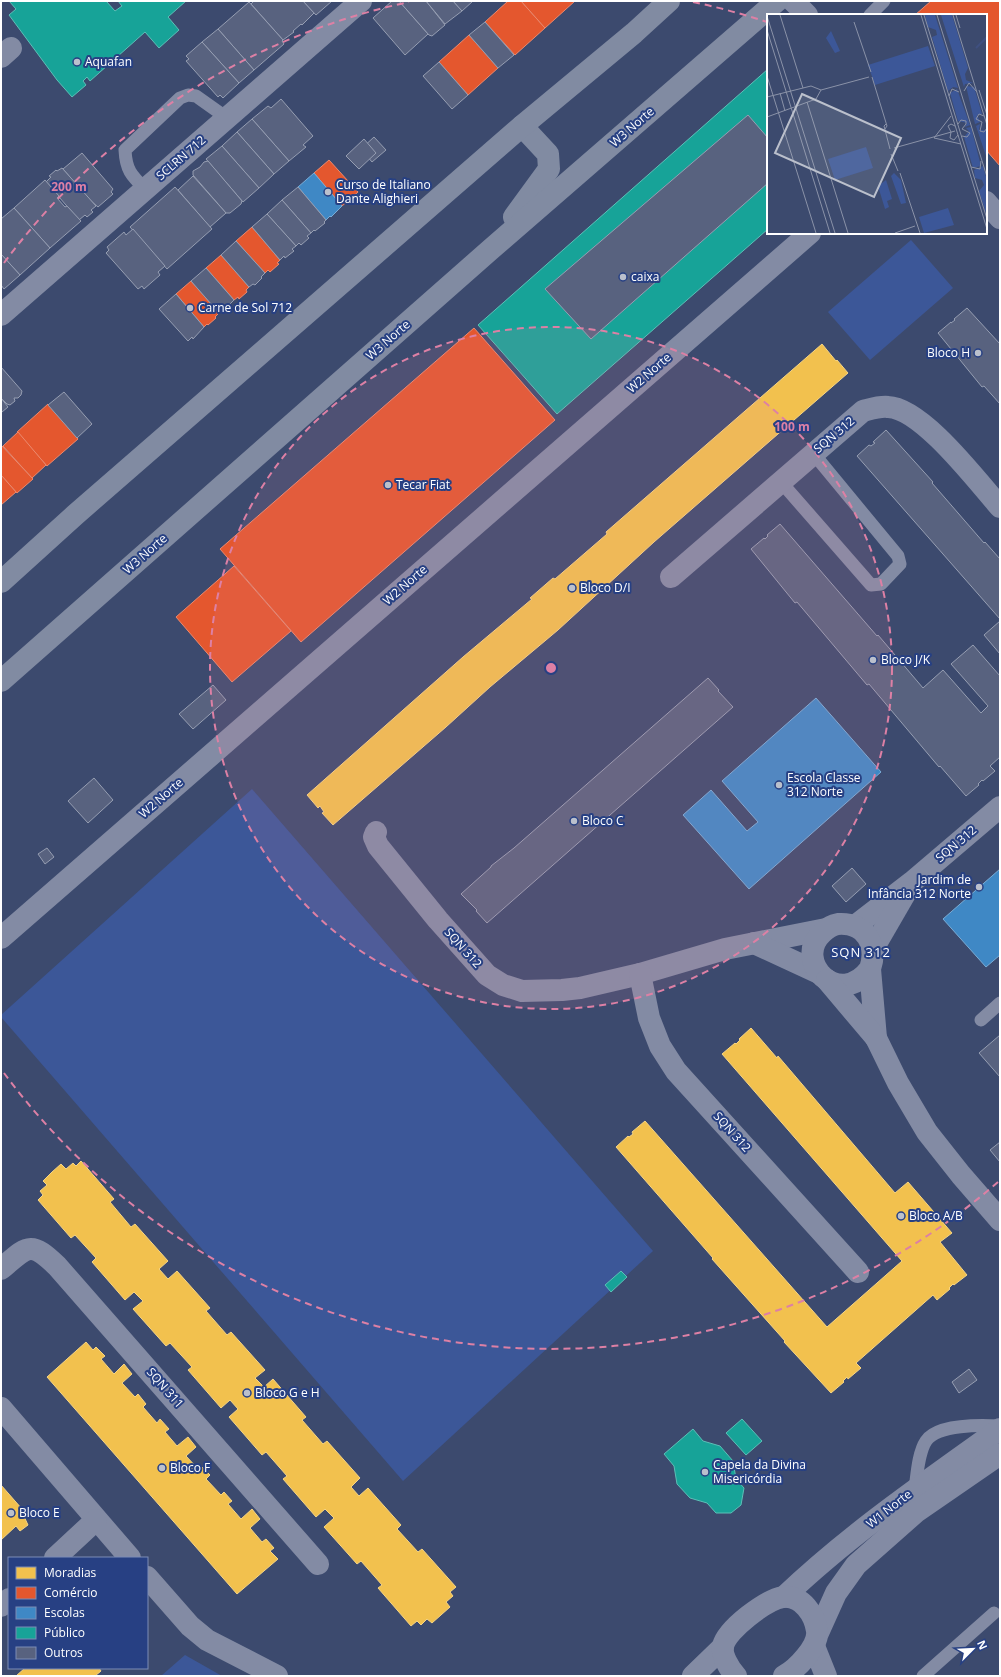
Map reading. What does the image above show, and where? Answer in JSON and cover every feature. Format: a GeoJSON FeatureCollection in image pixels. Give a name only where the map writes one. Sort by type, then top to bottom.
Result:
{"type":"FeatureCollection","features":[{"type":"Feature","properties":{"kind":"main road"},"geometry":{"type":"LineString","coordinates":[[1,582],[81,510],[522,126],[634,33],[669,1]]}},
{"type":"Feature","properties":{"kind":"main road","name":"W3 Norte"},"geometry":{"type":"LineString","coordinates":[[1,680],[490,250],[777,1]]}},
{"type":"Feature","properties":{"kind":"main road"},"geometry":{"type":"LineString","coordinates":[[490,250],[549,170],[548,154],[522,126]]}},
{"type":"Feature","properties":{"kind":"street","name":"SCLRN 712"},"geometry":{"type":"LineString","coordinates":[[1,315],[361,1]]}},
{"type":"Feature","properties":{"kind":"street"},"geometry":{"type":"LineString","coordinates":[[793,1],[806,14]]}},
{"type":"Feature","properties":{"kind":"street"},"geometry":{"type":"LineString","coordinates":[[987,203],[1000,218]]}},
{"type":"Feature","properties":{"kind":"street","name":"W2 Norte"},"geometry":{"type":"LineString","coordinates":[[1,938],[809,234]]}},
{"type":"Feature","properties":{"kind":"street","name":"SQN 312"},"geometry":{"type":"LineString","coordinates":[[671,577],[863,411],[888,407],[905,412],[918,420],[940,439],[1000,507]]}},
{"type":"Feature","properties":{"kind":"street","name":"SQN 312"},"geometry":{"type":"LineString","coordinates":[[855,926],[912,882],[1000,807]]}},
{"type":"Feature","properties":{"kind":"street","name":"SQN 312"},"geometry":{"type":"LineString","coordinates":[[376,832],[374,837],[378,846],[438,920],[487,975],[503,985],[522,990],[562,990],[580,988],[640,974],[725,949],[826,929]]}},
{"type":"Feature","properties":{"kind":"street","name":"SQN 312"},"geometry":{"type":"LineString","coordinates":[[872,959],[912,882]]}},
{"type":"Feature","properties":{"kind":"street"},"geometry":{"type":"LineString","coordinates":[[876,1038],[870,940],[864,932],[855,926],[840,924],[826,929],[814,944],[814,964],[823,977],[876,1038],[898,1083],[927,1132],[961,1175],[1000,1220]]}},
{"type":"Feature","properties":{"kind":"street"},"geometry":{"type":"LineString","coordinates":[[754,943],[836,984],[846,985],[856,983],[864,977],[872,959]]}},
{"type":"Feature","properties":{"kind":"street","name":"SQN 312"},"geometry":{"type":"LineString","coordinates":[[640,974],[649,1018],[660,1046],[676,1071],[858,1272]]}},
{"type":"Feature","properties":{"kind":"street","name":"SQN 311"},"geometry":{"type":"LineString","coordinates":[[1,1269],[20,1252],[28,1249],[37,1249],[49,1258],[205,1433],[318,1564]]}},
{"type":"Feature","properties":{"kind":"street"},"geometry":{"type":"LineString","coordinates":[[1,1408],[129,1557]]}},
{"type":"Feature","properties":{"kind":"street","name":"W1 Norte"},"geometry":{"type":"LineString","coordinates":[[723,1647],[729,1635],[743,1620],[765,1606],[784,1597],[832,1553],[1000,1427]]}},
{"type":"Feature","properties":{"kind":"street","name":"W1 Norte"},"geometry":{"type":"LineString","coordinates":[[784,1676],[793,1671],[816,1640],[836,1593],[856,1566],[916,1512],[997,1459]]}},
{"type":"Feature","properties":{"kind":"street"},"geometry":{"type":"LineString","coordinates":[[56,1557],[96,1520]]}},
{"type":"Feature","properties":{"kind":"street"},"geometry":{"type":"LineString","coordinates":[[148,1578],[190,1626],[208,1640],[277,1676]]}},
{"type":"Feature","properties":{"kind":"street"},"geometry":{"type":"LineString","coordinates":[[784,1597],[796,1599],[804,1604],[816,1620],[816,1640],[826,1676]]}},
{"type":"Feature","properties":{"kind":"street"},"geometry":{"type":"LineString","coordinates":[[693,1676],[723,1647]]}},
{"type":"Feature","properties":{"kind":"street"},"geometry":{"type":"LineString","coordinates":[[723,1647],[726,1661],[732,1673],[736,1676]]}},
{"type":"Feature","properties":{"kind":"lane"},"geometry":{"type":"LineString","coordinates":[[871,14],[884,1]]}},
{"type":"Feature","properties":{"kind":"lane"},"geometry":{"type":"LineString","coordinates":[[144,189],[130,173],[126,162],[125,150],[180,98],[188,95],[196,96],[227,118]]}},
{"type":"Feature","properties":{"kind":"lane"},"geometry":{"type":"LineString","coordinates":[[781,482],[871,585],[881,584],[900,564],[898,556],[813,453]]}},
{"type":"Feature","properties":{"kind":"lane"},"geometry":{"type":"LineString","coordinates":[[981,1020],[1000,1003]]}},
{"type":"Feature","properties":{"kind":"lane"},"geometry":{"type":"LineString","coordinates":[[915,1490],[919,1462],[926,1440],[939,1431],[955,1427],[982,1425],[1000,1427]]}},
{"type":"Feature","properties":{"kind":"lane"},"geometry":{"type":"LineString","coordinates":[[923,1676],[994,1614]]}},
{"type":"Feature","properties":{"kind":"shaded area"},"geometry":{"type":"Polygon","coordinates":[[[911,240],[953,288],[870,360],[828,312],[911,240]]]}},
{"type":"Feature","properties":{"kind":"shaded area"},"geometry":{"type":"Polygon","coordinates":[[[252,789],[653,1251],[403,1481],[1,1017],[1,1015],[252,789]]]}},
{"type":"Feature","properties":{"kind":"shaded area"},"geometry":{"type":"Polygon","coordinates":[[[185,1655],[222,1676],[161,1676],[185,1655]]]}},
{"type":"Feature","properties":{"kind":"building: Moradias","name":"Bloco D/I"},"geometry":{"type":"Polygon","coordinates":[[[822,344],[848,373],[654,542],[558,630],[490,687],[333,825],[322,813],[324,812],[320,806],[318,808],[307,795],[463,657],[532,599],[530,598],[553,578],[555,579],[607,534],[606,532],[822,344]]]}},
{"type":"Feature","properties":{"kind":"building: Moradias","name":"Bloco A/B"},"geometry":{"type":"Polygon","coordinates":[[[751,1028],[777,1058],[778,1056],[895,1193],[908,1182],[952,1233],[940,1242],[967,1275],[954,1285],[953,1284],[949,1288],[950,1289],[937,1300],[933,1295],[856,1363],[861,1368],[848,1379],[847,1377],[843,1381],[844,1382],[831,1393],[784,1342],[785,1341],[616,1147],[628,1136],[629,1137],[633,1134],[632,1132],[645,1121],[827,1327],[902,1261],[722,1054],[735,1043],[736,1044],[740,1040],[739,1039],[751,1028]]]}},
{"type":"Feature","properties":{"kind":"building: Moradias","name":"Bloco G e H"},"geometry":{"type":"Polygon","coordinates":[[[81,1161],[114,1199],[110,1202],[131,1227],[135,1224],[168,1261],[159,1269],[168,1279],[177,1271],[210,1308],[206,1311],[227,1335],[231,1332],[265,1370],[255,1378],[264,1387],[273,1379],[306,1417],[302,1420],[323,1444],[327,1441],[360,1478],[351,1487],[359,1496],[368,1488],[401,1525],[397,1529],[418,1552],[422,1549],[456,1587],[450,1592],[453,1596],[446,1602],[450,1607],[432,1623],[427,1619],[421,1625],[417,1621],[411,1626],[378,1588],[382,1585],[361,1561],[357,1564],[324,1527],[334,1518],[325,1509],[316,1517],[283,1479],[287,1476],[266,1452],[262,1455],[229,1417],[238,1409],[230,1400],[221,1408],[188,1370],[192,1367],[170,1343],[166,1346],[133,1309],[143,1301],[134,1292],[125,1300],[92,1262],[96,1258],[75,1235],[71,1238],[38,1200],[43,1195],[40,1191],[47,1185],[43,1181],[52,1172],[61,1164],[66,1169],[73,1163],[76,1166],[81,1161]]]}},
{"type":"Feature","properties":{"kind":"building: Moradias","name":"Bloco F"},"geometry":{"type":"Polygon","coordinates":[[[86,1342],[93,1350],[96,1347],[105,1356],[101,1359],[114,1374],[124,1364],[132,1374],[122,1383],[135,1397],[138,1394],[146,1404],[143,1407],[157,1423],[160,1419],[169,1429],[165,1432],[177,1446],[188,1437],[196,1447],[186,1456],[199,1470],[202,1467],[210,1475],[206,1479],[221,1495],[224,1492],[232,1501],[228,1504],[241,1519],[252,1509],[260,1519],[250,1528],[262,1542],[266,1539],[274,1548],[270,1551],[278,1559],[237,1594],[47,1377],[86,1342]]]}},
{"type":"Feature","properties":{"kind":"building: Moradias","name":"Bloco E"},"geometry":{"type":"Polygon","coordinates":[[[1,1485],[22,1509],[21,1510],[28,1525],[20,1531],[16,1526],[1,1540],[1,1485]]]}},
{"type":"Feature","properties":{"kind":"building: Moradias"},"geometry":{"type":"Polygon","coordinates":[[[24,1669],[100,1669],[101,1671],[95,1676],[16,1676],[24,1669]]]}},
{"type":"Feature","properties":{"kind":"building: Comércio"},"geometry":{"type":"Polygon","coordinates":[[[508,1],[521,1],[545,28],[515,55],[485,22],[508,1]]]}},
{"type":"Feature","properties":{"kind":"building: Comércio"},"geometry":{"type":"Polygon","coordinates":[[[521,1],[575,1],[545,28],[521,1]]]}},
{"type":"Feature","properties":{"kind":"building: Comércio"},"geometry":{"type":"Polygon","coordinates":[[[931,1],[1000,1],[1000,166],[987,151],[987,14],[916,14],[931,1]]]}},
{"type":"Feature","properties":{"kind":"building: Comércio"},"geometry":{"type":"Polygon","coordinates":[[[469,35],[498,68],[468,95],[439,62],[469,35]]]}},
{"type":"Feature","properties":{"kind":"building: Comércio"},"geometry":{"type":"Polygon","coordinates":[[[329,160],[358,192],[342,206],[314,173],[329,160]]]}},
{"type":"Feature","properties":{"kind":"building: Comércio"},"geometry":{"type":"Polygon","coordinates":[[[252,227],[280,260],[277,263],[279,264],[270,272],[268,270],[265,273],[236,241],[252,227]]]}},
{"type":"Feature","properties":{"kind":"building: Comércio"},"geometry":{"type":"Polygon","coordinates":[[[221,255],[249,287],[246,290],[247,292],[239,299],[238,297],[234,300],[206,268],[221,255]]]}},
{"type":"Feature","properties":{"kind":"building: Comércio"},"geometry":{"type":"Polygon","coordinates":[[[191,281],[219,313],[215,317],[216,318],[204,327],[176,294],[191,281]]]}},
{"type":"Feature","properties":{"kind":"building: Comércio","name":"Tecar Fiat"},"geometry":{"type":"Polygon","coordinates":[[[474,328],[555,420],[301,642],[220,549],[474,328]]]}},
{"type":"Feature","properties":{"kind":"building: Comércio"},"geometry":{"type":"Polygon","coordinates":[[[48,404],[78,439],[47,466],[17,432],[48,404]]]}},
{"type":"Feature","properties":{"kind":"building: Comércio"},"geometry":{"type":"Polygon","coordinates":[[[18,432],[46,465],[32,478],[3,446],[18,432]]]}},
{"type":"Feature","properties":{"kind":"building: Comércio"},"geometry":{"type":"Polygon","coordinates":[[[1,445],[33,479],[17,493],[1,475],[1,445]]]}},
{"type":"Feature","properties":{"kind":"building: Comércio"},"geometry":{"type":"Polygon","coordinates":[[[1,475],[16,492],[1,505],[1,475]]]}},
{"type":"Feature","properties":{"kind":"building: Comércio"},"geometry":{"type":"Polygon","coordinates":[[[234,566],[291,631],[232,682],[176,617],[234,566]]]}},
{"type":"Feature","properties":{"kind":"building: Escolas"},"geometry":{"type":"Polygon","coordinates":[[[314,173],[342,206],[326,220],[298,187],[314,173]]]}},
{"type":"Feature","properties":{"kind":"building: Escolas","name":"Escola Classe 312 Norte"},"geometry":{"type":"Polygon","coordinates":[[[816,698],[881,772],[749,889],[683,815],[711,790],[747,831],[758,822],[722,781],[816,698]]]}},
{"type":"Feature","properties":{"kind":"building: Escolas"},"geometry":{"type":"Polygon","coordinates":[[[1000,869],[1000,955],[986,967],[943,919],[1000,869]]]}},
{"type":"Feature","properties":{"kind":"building: Público","name":"Aquafan"},"geometry":{"type":"Polygon","coordinates":[[[9,1],[106,1],[115,11],[122,6],[118,1],[186,1],[168,17],[179,30],[159,48],[145,32],[90,81],[87,77],[83,81],[86,85],[72,97],[57,80],[9,15],[16,9],[9,1]]]}},
{"type":"Feature","properties":{"kind":"building: Público","name":"caixa"},"geometry":{"type":"Polygon","coordinates":[[[767,70],[767,230],[557,414],[478,325],[767,70]]]}},
{"type":"Feature","properties":{"kind":"building: Público"},"geometry":{"type":"Polygon","coordinates":[[[621,1271],[627,1277],[611,1292],[605,1285],[621,1271]]]}},
{"type":"Feature","properties":{"kind":"building: Público"},"geometry":{"type":"Polygon","coordinates":[[[742,1419],[762,1441],[746,1455],[726,1433],[742,1419]]]}},
{"type":"Feature","properties":{"kind":"building: Público","name":"Capela da Divina Misericórdia"},"geometry":{"type":"Polygon","coordinates":[[[693,1429],[703,1441],[720,1446],[733,1461],[736,1479],[744,1488],[741,1505],[731,1513],[716,1513],[707,1503],[690,1498],[677,1484],[674,1466],[664,1454],[693,1429]]]}},
{"type":"Feature","properties":{"kind":"building: Outros"},"geometry":{"type":"Polygon","coordinates":[[[254,1],[303,1],[314,13],[283,40],[251,4],[254,1]]]}},
{"type":"Feature","properties":{"kind":"building: Outros"},"geometry":{"type":"Polygon","coordinates":[[[303,1],[332,1],[316,15],[303,1]]]}},
{"type":"Feature","properties":{"kind":"building: Outros"},"geometry":{"type":"Polygon","coordinates":[[[392,1],[399,1],[428,34],[405,55],[373,18],[392,1]]]}},
{"type":"Feature","properties":{"kind":"building: Outros"},"geometry":{"type":"Polygon","coordinates":[[[399,1],[426,1],[445,25],[432,36],[429,35],[399,1]]]}},
{"type":"Feature","properties":{"kind":"building: Outros"},"geometry":{"type":"Polygon","coordinates":[[[426,1],[453,1],[462,11],[445,24],[426,1]]]}},
{"type":"Feature","properties":{"kind":"building: Outros"},"geometry":{"type":"Polygon","coordinates":[[[453,1],[473,1],[462,11],[453,1]]]}},
{"type":"Feature","properties":{"kind":"building: Outros"},"geometry":{"type":"Polygon","coordinates":[[[249,2],[283,40],[282,41],[284,44],[254,70],[218,29],[249,2]]]}},
{"type":"Feature","properties":{"kind":"building: Outros"},"geometry":{"type":"Polygon","coordinates":[[[485,22],[514,55],[498,68],[469,35],[485,22]]]}},
{"type":"Feature","properties":{"kind":"building: Outros"},"geometry":{"type":"Polygon","coordinates":[[[218,29],[254,70],[239,83],[202,42],[218,29]]]}},
{"type":"Feature","properties":{"kind":"building: Outros"},"geometry":{"type":"Polygon","coordinates":[[[202,42],[239,83],[223,98],[220,95],[218,97],[186,61],[189,59],[186,56],[202,42]]]}},
{"type":"Feature","properties":{"kind":"building: Outros"},"geometry":{"type":"Polygon","coordinates":[[[439,62],[468,95],[452,109],[423,76],[439,62]]]}},
{"type":"Feature","properties":{"kind":"building: Outros"},"geometry":{"type":"Polygon","coordinates":[[[281,99],[313,136],[303,145],[306,147],[289,161],[252,119],[268,106],[271,108],[281,99]]]}},
{"type":"Feature","properties":{"kind":"building: Outros"},"geometry":{"type":"Polygon","coordinates":[[[748,115],[767,137],[767,184],[591,339],[545,289],[748,115]]]}},
{"type":"Feature","properties":{"kind":"building: Outros"},"geometry":{"type":"Polygon","coordinates":[[[252,119],[289,161],[274,174],[237,132],[252,119]]]}},
{"type":"Feature","properties":{"kind":"building: Outros"},"geometry":{"type":"Polygon","coordinates":[[[237,132],[274,174],[259,188],[222,146],[237,132]]]}},
{"type":"Feature","properties":{"kind":"building: Outros"},"geometry":{"type":"Polygon","coordinates":[[[374,137],[386,150],[372,162],[361,149],[374,137]]]}},
{"type":"Feature","properties":{"kind":"building: Outros"},"geometry":{"type":"Polygon","coordinates":[[[364,139],[376,153],[359,169],[346,156],[364,139]]]}},
{"type":"Feature","properties":{"kind":"building: Outros"},"geometry":{"type":"Polygon","coordinates":[[[222,146],[259,188],[243,202],[206,159],[222,146]]]}},
{"type":"Feature","properties":{"kind":"building: Outros"},"geometry":{"type":"Polygon","coordinates":[[[82,153],[113,189],[111,192],[113,194],[98,207],[63,169],[82,153]]]}},
{"type":"Feature","properties":{"kind":"building: Outros"},"geometry":{"type":"Polygon","coordinates":[[[208,161],[242,201],[241,204],[230,213],[226,213],[193,175],[193,171],[200,167],[204,162],[208,161]]]}},
{"type":"Feature","properties":{"kind":"building: Outros"},"geometry":{"type":"Polygon","coordinates":[[[62,168],[96,206],[91,210],[93,212],[87,217],[85,215],[79,220],[46,182],[51,177],[49,176],[56,170],[57,171],[62,168]]]}},
{"type":"Feature","properties":{"kind":"building: Outros"},"geometry":{"type":"Polygon","coordinates":[[[193,176],[226,213],[210,227],[178,190],[193,176]]]}},
{"type":"Feature","properties":{"kind":"building: Outros"},"geometry":{"type":"Polygon","coordinates":[[[45,180],[59,196],[57,198],[81,221],[50,248],[14,208],[45,180]]]}},
{"type":"Feature","properties":{"kind":"building: Outros"},"geometry":{"type":"Polygon","coordinates":[[[175,187],[212,229],[167,269],[130,227],[175,187]]]}},
{"type":"Feature","properties":{"kind":"building: Outros"},"geometry":{"type":"Polygon","coordinates":[[[298,187],[326,220],[324,222],[325,223],[311,233],[282,200],[298,187]]]}},
{"type":"Feature","properties":{"kind":"building: Outros"},"geometry":{"type":"Polygon","coordinates":[[[282,200],[311,233],[307,236],[309,238],[301,245],[299,243],[296,246],[267,214],[282,200]]]}},
{"type":"Feature","properties":{"kind":"building: Outros"},"geometry":{"type":"Polygon","coordinates":[[[14,208],[50,248],[20,275],[1,254],[1,219],[14,208]]]}},
{"type":"Feature","properties":{"kind":"building: Outros"},"geometry":{"type":"Polygon","coordinates":[[[267,214],[296,246],[292,249],[294,251],[285,258],[284,256],[280,260],[252,227],[267,214]]]}},
{"type":"Feature","properties":{"kind":"building: Outros"},"geometry":{"type":"Polygon","coordinates":[[[133,229],[165,266],[158,272],[160,275],[144,289],[142,286],[138,289],[106,253],[109,250],[107,247],[124,232],[126,235],[133,229]]]}},
{"type":"Feature","properties":{"kind":"building: Outros"},"geometry":{"type":"Polygon","coordinates":[[[236,241],[265,273],[255,285],[253,284],[249,287],[221,255],[236,241]]]}},
{"type":"Feature","properties":{"kind":"building: Outros"},"geometry":{"type":"Polygon","coordinates":[[[1,254],[20,275],[4,289],[1,285],[1,254]]]}},
{"type":"Feature","properties":{"kind":"building: Outros"},"geometry":{"type":"Polygon","coordinates":[[[206,268],[234,300],[224,312],[219,313],[191,281],[206,268]]]}},
{"type":"Feature","properties":{"kind":"building: Outros"},"geometry":{"type":"Polygon","coordinates":[[[176,294],[204,327],[193,339],[192,337],[188,341],[159,309],[176,294]]]}},
{"type":"Feature","properties":{"kind":"building: Outros","name":"Bloco H"},"geometry":{"type":"Polygon","coordinates":[[[967,308],[1000,344],[1000,404],[984,386],[982,387],[938,333],[955,320],[954,319],[967,308]]]}},
{"type":"Feature","properties":{"kind":"building: Outros"},"geometry":{"type":"Polygon","coordinates":[[[1,367],[22,391],[21,395],[18,398],[14,398],[15,401],[10,405],[1,398],[1,367]]]}},
{"type":"Feature","properties":{"kind":"building: Outros"},"geometry":{"type":"Polygon","coordinates":[[[64,392],[92,424],[77,438],[48,405],[64,392]]]}},
{"type":"Feature","properties":{"kind":"building: Outros"},"geometry":{"type":"Polygon","coordinates":[[[1,398],[8,407],[2,412],[1,412],[1,398]]]}},
{"type":"Feature","properties":{"kind":"building: Outros"},"geometry":{"type":"Polygon","coordinates":[[[886,430],[933,482],[932,483],[984,543],[985,542],[1000,559],[1000,619],[857,456],[869,445],[871,446],[875,443],[873,442],[886,430]]]}},
{"type":"Feature","properties":{"kind":"building: Outros","name":"Bloco J/K"},"geometry":{"type":"Polygon","coordinates":[[[780,524],[923,688],[943,670],[981,713],[988,706],[951,664],[973,645],[1000,676],[1000,757],[990,766],[995,771],[983,781],[982,780],[978,784],[979,785],[966,796],[940,766],[939,767],[869,684],[867,685],[797,602],[795,603],[751,549],[764,538],[765,539],[768,536],[767,535],[780,524]]]}},
{"type":"Feature","properties":{"kind":"building: Outros"},"geometry":{"type":"Polygon","coordinates":[[[1000,621],[1000,654],[984,635],[1000,621]]]}},
{"type":"Feature","properties":{"kind":"building: Outros","name":"Bloco C"},"geometry":{"type":"Polygon","coordinates":[[[708,678],[733,707],[487,923],[476,911],[477,910],[461,894],[491,866],[514,848],[708,678]]]}},
{"type":"Feature","properties":{"kind":"building: Outros"},"geometry":{"type":"Polygon","coordinates":[[[213,685],[226,700],[193,729],[179,714],[213,685]]]}},
{"type":"Feature","properties":{"kind":"building: Outros"},"geometry":{"type":"Polygon","coordinates":[[[94,778],[113,800],[88,823],[68,801],[94,778]]]}},
{"type":"Feature","properties":{"kind":"building: Outros"},"geometry":{"type":"Polygon","coordinates":[[[47,848],[54,857],[45,864],[38,854],[47,848]]]}},
{"type":"Feature","properties":{"kind":"building: Outros"},"geometry":{"type":"Polygon","coordinates":[[[852,868],[866,884],[846,902],[832,886],[852,868]]]}},
{"type":"Feature","properties":{"kind":"building: Outros"},"geometry":{"type":"Polygon","coordinates":[[[1000,1035],[1000,1077],[979,1053],[1000,1035]]]}},
{"type":"Feature","properties":{"kind":"building: Outros"},"geometry":{"type":"Polygon","coordinates":[[[1000,1142],[1000,1162],[990,1150],[1000,1142]]]}},
{"type":"Feature","properties":{"kind":"building: Outros"},"geometry":{"type":"Polygon","coordinates":[[[969,1369],[977,1380],[959,1393],[952,1382],[969,1369]]]}},
{"type":"Feature","properties":{"kind":"place","name":"Aquafan"},"geometry":{"type":"Point","coordinates":[77,62]}},
{"type":"Feature","properties":{"kind":"place","name":"Curso de Italiano Dante Alighieri"},"geometry":{"type":"Point","coordinates":[328,192]}},
{"type":"Feature","properties":{"kind":"place","name":"caixa"},"geometry":{"type":"Point","coordinates":[623,277]}},
{"type":"Feature","properties":{"kind":"place","name":"Carne de Sol 712"},"geometry":{"type":"Point","coordinates":[190,308]}},
{"type":"Feature","properties":{"kind":"place","name":"Bloco H"},"geometry":{"type":"Point","coordinates":[978,353]}},
{"type":"Feature","properties":{"kind":"place","name":"Tecar Fiat"},"geometry":{"type":"Point","coordinates":[388,485]}},
{"type":"Feature","properties":{"kind":"place","name":"Bloco D/I"},"geometry":{"type":"Point","coordinates":[572,588]}},
{"type":"Feature","properties":{"kind":"place","name":"Bloco J/K"},"geometry":{"type":"Point","coordinates":[873,660]}},
{"type":"Feature","properties":{"kind":"place","name":"Escola Classe 312 Norte"},"geometry":{"type":"Point","coordinates":[779,785]}},
{"type":"Feature","properties":{"kind":"place","name":"Bloco C"},"geometry":{"type":"Point","coordinates":[574,821]}},
{"type":"Feature","properties":{"kind":"place","name":"Jardim de Infância 312 Norte"},"geometry":{"type":"Point","coordinates":[979,887]}},
{"type":"Feature","properties":{"kind":"place","name":"Bloco A/B"},"geometry":{"type":"Point","coordinates":[901,1216]}},
{"type":"Feature","properties":{"kind":"place","name":"Bloco G e H"},"geometry":{"type":"Point","coordinates":[247,1393]}},
{"type":"Feature","properties":{"kind":"place","name":"Bloco F"},"geometry":{"type":"Point","coordinates":[162,1468]}},
{"type":"Feature","properties":{"kind":"place","name":"Capela da Divina Misericórdia"},"geometry":{"type":"Point","coordinates":[705,1472]}},
{"type":"Feature","properties":{"kind":"place","name":"Bloco E"},"geometry":{"type":"Point","coordinates":[11,1513]}},
{"type":"Feature","properties":{"kind":"district","name":"SQN 312"},"geometry":{"type":"Point","coordinates":[861,952]}}]}
